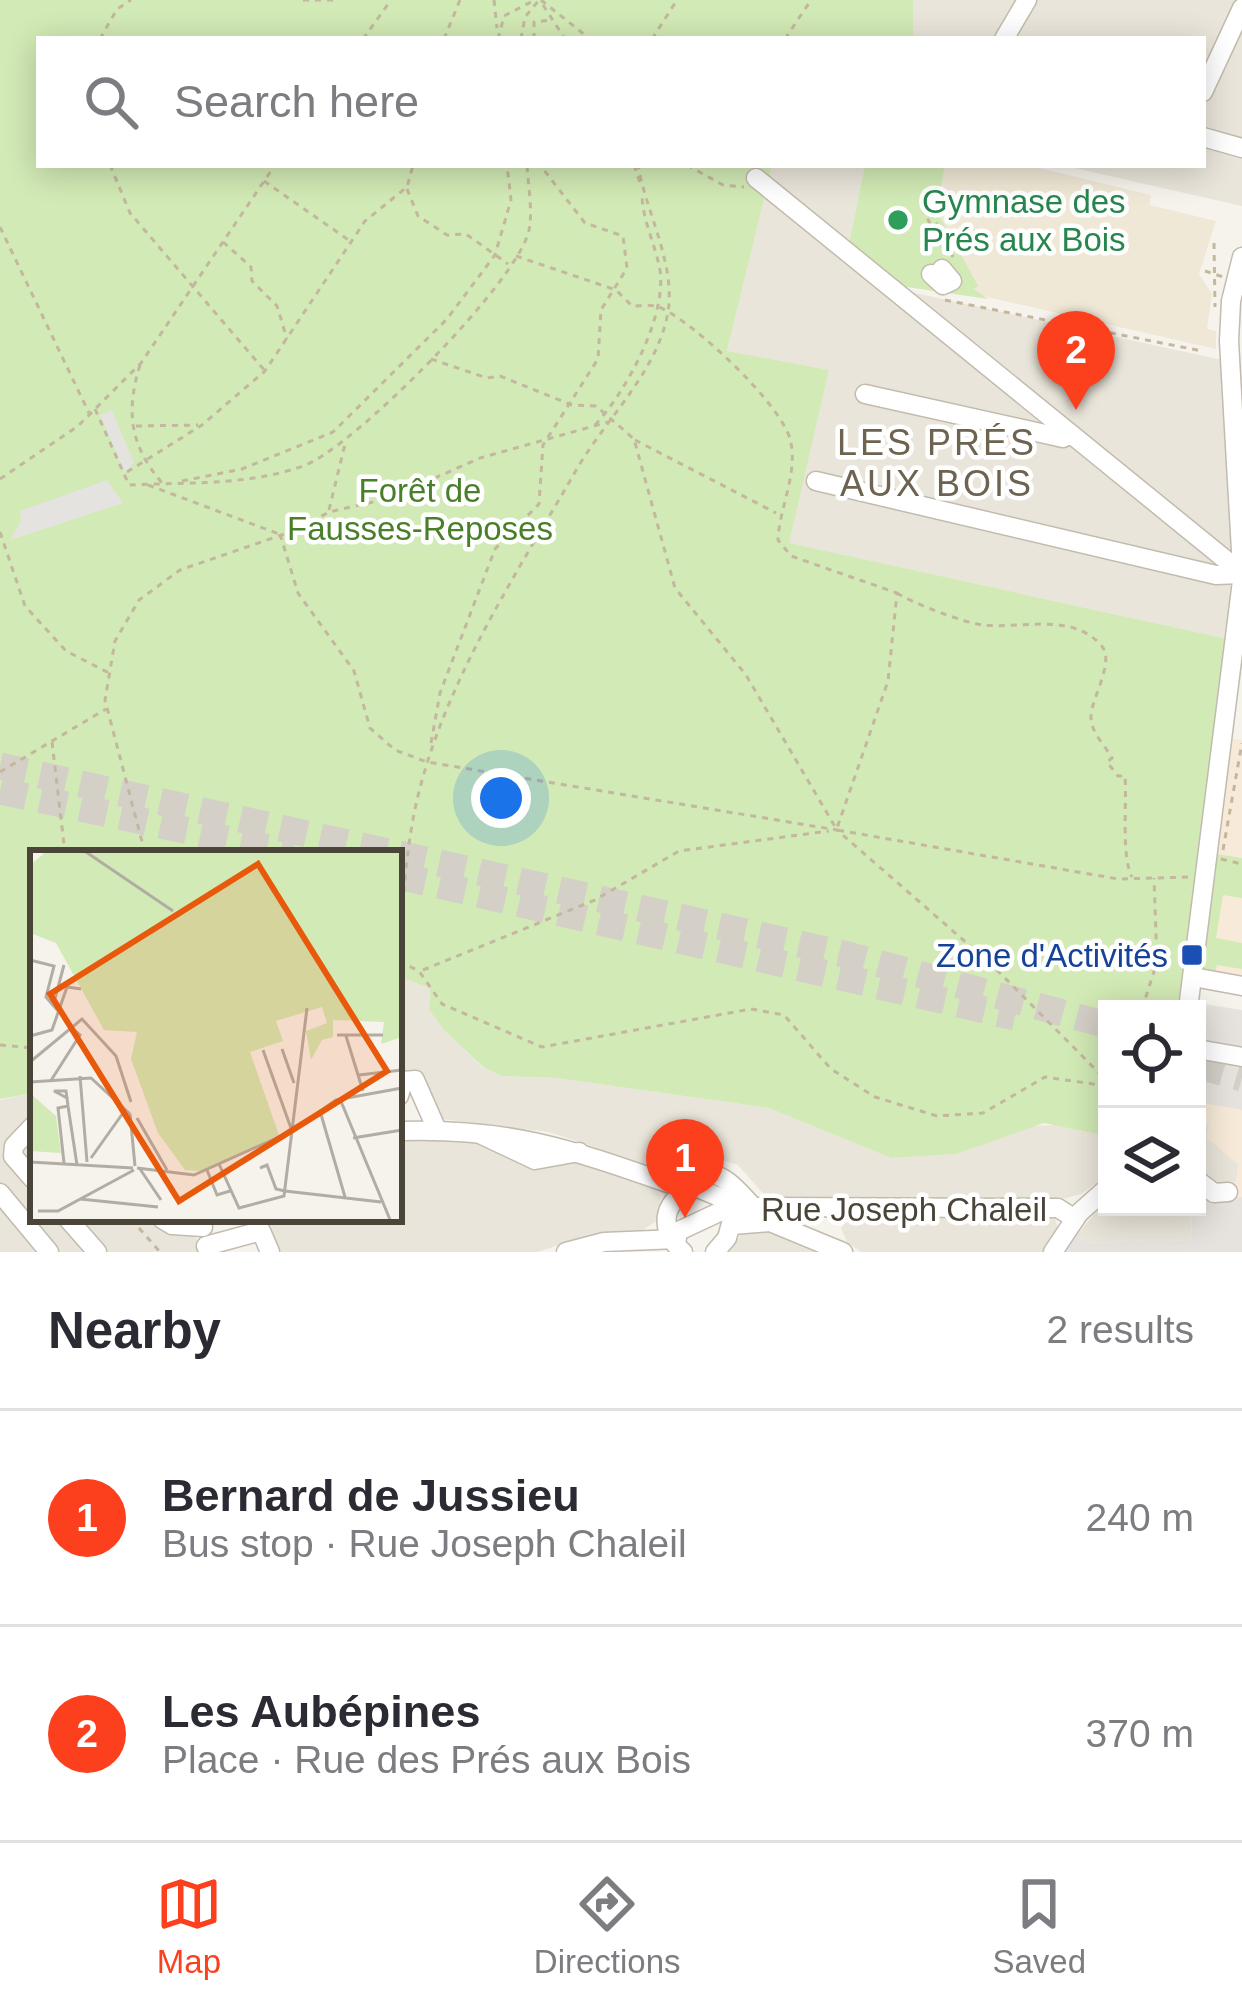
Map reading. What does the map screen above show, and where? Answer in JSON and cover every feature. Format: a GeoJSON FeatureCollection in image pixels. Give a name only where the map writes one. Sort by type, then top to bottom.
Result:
{"type":"FeatureCollection","features":[{"type":"Feature","properties":{"kind":"street"},"geometry":{"type":"LineString","coordinates":[[1006,36],[1028,0]]}},
{"type":"Feature","properties":{"kind":"street"},"geometry":{"type":"LineString","coordinates":[[1206,86],[1242,8]]}},
{"type":"Feature","properties":{"kind":"street"},"geometry":{"type":"LineString","coordinates":[[1206,138],[1242,148]]}},
{"type":"Feature","properties":{"kind":"street"},"geometry":{"type":"LineString","coordinates":[[755,183],[1242,574]]}},
{"type":"Feature","properties":{"kind":"street"},"geometry":{"type":"LineString","coordinates":[[1189,1000],[1242,574],[1238,400],[1229,341],[1234,280],[1242,257]]}},
{"type":"Feature","properties":{"kind":"street"},"geometry":{"type":"LineString","coordinates":[[865,394],[1064,438],[1071,434]]}},
{"type":"Feature","properties":{"kind":"street"},"geometry":{"type":"LineString","coordinates":[[816,482],[1216,575],[1242,574]]}},
{"type":"Feature","properties":{"kind":"street"},"geometry":{"type":"LineString","coordinates":[[1193,977],[1242,986]]}},
{"type":"Feature","properties":{"kind":"street"},"geometry":{"type":"LineString","coordinates":[[1206,1051],[1242,1057]]}},
{"type":"Feature","properties":{"kind":"street"},"geometry":{"type":"LineString","coordinates":[[402,1085],[416,1080],[437,1130]]}},
{"type":"Feature","properties":{"kind":"street"},"geometry":{"type":"LineString","coordinates":[[30,1129],[14,1146],[14,1156],[30,1175]]}},
{"type":"Feature","properties":{"kind":"street"},"geometry":{"type":"LineString","coordinates":[[402,1131],[523,1136],[584,1150],[675,1191],[713,1191],[731,1216]]}},
{"type":"Feature","properties":{"kind":"street"},"geometry":{"type":"LineString","coordinates":[[659,1243],[675,1191],[700,1173],[719,1174],[756,1210]]}},
{"type":"Feature","properties":{"kind":"street"},"geometry":{"type":"LineString","coordinates":[[1206,1187],[1214,1193],[1228,1192]]}},
{"type":"Feature","properties":{"kind":"street"},"geometry":{"type":"LineString","coordinates":[[0,1193],[49,1252]]}},
{"type":"Feature","properties":{"kind":"street"},"geometry":{"type":"LineString","coordinates":[[1053,1252],[1075,1219],[1098,1197]]}},
{"type":"Feature","properties":{"kind":"street","name":"Rue Joseph Chaleil"},"geometry":{"type":"LineString","coordinates":[[731,1216],[756,1210],[1058,1208],[1075,1219]]}},
{"type":"Feature","properties":{"kind":"street"},"geometry":{"type":"LineString","coordinates":[[829,1209],[822,1223],[835,1248]]}},
{"type":"Feature","properties":{"kind":"street"},"geometry":{"type":"LineString","coordinates":[[715,1252],[731,1216]]}},
{"type":"Feature","properties":{"kind":"street"},"geometry":{"type":"LineString","coordinates":[[566,1252],[604,1242],[674,1240],[731,1216],[770,1222],[835,1248]]}},
{"type":"Feature","properties":{"kind":"street"},"geometry":{"type":"LineString","coordinates":[[71,1222],[97,1252]]}},
{"type":"Feature","properties":{"kind":"street"},"geometry":{"type":"LineString","coordinates":[[166,1222],[204,1236],[261,1231],[269,1252]]}},
{"type":"Feature","properties":{"kind":"street"},"geometry":{"type":"LineString","coordinates":[[659,1243],[683,1252]]}},
{"type":"Feature","properties":{"kind":"path"},"geometry":{"type":"LineString","coordinates":[[102,36],[117,9],[130,0]]}},
{"type":"Feature","properties":{"kind":"path"},"geometry":{"type":"LineString","coordinates":[[302,0],[339,0]]}},
{"type":"Feature","properties":{"kind":"path"},"geometry":{"type":"LineString","coordinates":[[365,36],[391,0]]}},
{"type":"Feature","properties":{"kind":"path"},"geometry":{"type":"LineString","coordinates":[[445,36],[460,0]]}},
{"type":"Feature","properties":{"kind":"path"},"geometry":{"type":"LineString","coordinates":[[494,0],[498,36]]}},
{"type":"Feature","properties":{"kind":"path"},"geometry":{"type":"LineString","coordinates":[[514,0],[522,3]]}},
{"type":"Feature","properties":{"kind":"path"},"geometry":{"type":"LineString","coordinates":[[497,29],[504,16],[522,3],[539,0],[586,36]]}},
{"type":"Feature","properties":{"kind":"path"},"geometry":{"type":"LineString","coordinates":[[522,36],[525,17],[539,0]]}},
{"type":"Feature","properties":{"kind":"path"},"geometry":{"type":"LineString","coordinates":[[539,0],[563,36]]}},
{"type":"Feature","properties":{"kind":"path"},"geometry":{"type":"LineString","coordinates":[[654,36],[677,0]]}},
{"type":"Feature","properties":{"kind":"path"},"geometry":{"type":"LineString","coordinates":[[787,36],[811,0]]}},
{"type":"Feature","properties":{"kind":"path"},"geometry":{"type":"LineString","coordinates":[[504,16],[525,17]]}},
{"type":"Feature","properties":{"kind":"path"},"geometry":{"type":"LineString","coordinates":[[534,36],[534,22],[553,20]]}},
{"type":"Feature","properties":{"kind":"path"},"geometry":{"type":"LineString","coordinates":[[111,168],[130,213],[193,281],[265,371]]}},
{"type":"Feature","properties":{"kind":"path"},"geometry":{"type":"LineString","coordinates":[[0,478],[89,415],[141,363],[273,168]]}},
{"type":"Feature","properties":{"kind":"path"},"geometry":{"type":"LineString","coordinates":[[412,168],[407,187],[418,216],[447,235],[466,234],[509,265]]}},
{"type":"Feature","properties":{"kind":"path"},"geometry":{"type":"LineString","coordinates":[[174,483],[242,469],[333,432],[447,319],[495,255],[511,200],[507,168]]}},
{"type":"Feature","properties":{"kind":"path"},"geometry":{"type":"LineString","coordinates":[[95,409],[129,485],[250,480],[297,469],[345,443],[431,359],[516,256],[530,230],[527,168]]}},
{"type":"Feature","properties":{"kind":"path"},"geometry":{"type":"LineString","coordinates":[[402,898],[405,855],[440,693],[496,549],[539,504],[543,445],[598,359],[601,310],[627,268],[622,236],[585,223],[542,168]]}},
{"type":"Feature","properties":{"kind":"path"},"geometry":{"type":"LineString","coordinates":[[427,762],[505,592],[657,346],[668,314],[665,266],[637,168]]}},
{"type":"Feature","properties":{"kind":"path"},"geometry":{"type":"LineString","coordinates":[[692,168],[723,185],[755,183]]}},
{"type":"Feature","properties":{"kind":"path"},"geometry":{"type":"LineString","coordinates":[[263,181],[351,242]]}},
{"type":"Feature","properties":{"kind":"path"},"geometry":{"type":"LineString","coordinates":[[125,473],[202,425],[265,371],[364,220],[407,187]]}},
{"type":"Feature","properties":{"kind":"path"},"geometry":{"type":"LineString","coordinates":[[594,426],[649,340],[658,306],[660,266],[642,206],[644,190]]}},
{"type":"Feature","properties":{"kind":"path"},"geometry":{"type":"LineString","coordinates":[[925,201],[943,268]]}},
{"type":"Feature","properties":{"kind":"path"},"geometry":{"type":"LineString","coordinates":[[0,227],[89,415]]}},
{"type":"Feature","properties":{"kind":"path"},"geometry":{"type":"LineString","coordinates":[[221,241],[251,267],[252,281],[277,306],[286,339]]}},
{"type":"Feature","properties":{"kind":"path"},"geometry":{"type":"LineString","coordinates":[[1214,244],[1219,315]]}},
{"type":"Feature","properties":{"kind":"path"},"geometry":{"type":"LineString","coordinates":[[516,256],[616,290],[632,306],[658,306],[756,388],[790,439],[791,476],[779,515],[778,540],[791,556],[975,624],[1048,622],[1100,643],[1105,652],[1103,670],[1090,717],[1093,731],[1112,758],[1107,762],[1118,776],[1125,776],[1129,838],[1124,857],[1133,879]]}},
{"type":"Feature","properties":{"kind":"path"},"geometry":{"type":"LineString","coordinates":[[1205,271],[1234,280]]}},
{"type":"Feature","properties":{"kind":"path"},"geometry":{"type":"LineString","coordinates":[[962,303],[963,296]]}},
{"type":"Feature","properties":{"kind":"path"},"geometry":{"type":"LineString","coordinates":[[938,298],[1202,351]]}},
{"type":"Feature","properties":{"kind":"path"},"geometry":{"type":"LineString","coordinates":[[431,359],[487,378],[500,376],[572,404],[596,406],[608,422],[634,440],[779,515]]}},
{"type":"Feature","properties":{"kind":"path"},"geometry":{"type":"LineString","coordinates":[[141,363],[128,404],[144,461],[163,484]]}},
{"type":"Feature","properties":{"kind":"path"},"geometry":{"type":"LineString","coordinates":[[622,382],[630,388]]}},
{"type":"Feature","properties":{"kind":"path"},"geometry":{"type":"LineString","coordinates":[[144,850],[105,700],[115,641],[139,601],[180,570],[328,512],[390,498],[480,458],[543,445],[608,422]]}},
{"type":"Feature","properties":{"kind":"path"},"geometry":{"type":"LineString","coordinates":[[134,425],[202,425]]}},
{"type":"Feature","properties":{"kind":"path"},"geometry":{"type":"LineString","coordinates":[[634,440],[675,588],[746,674],[836,830],[992,965],[1098,1075]]}},
{"type":"Feature","properties":{"kind":"path"},"geometry":{"type":"LineString","coordinates":[[328,512],[345,443]]}},
{"type":"Feature","properties":{"kind":"path"},"geometry":{"type":"LineString","coordinates":[[146,484],[280,534]]}},
{"type":"Feature","properties":{"kind":"path"},"geometry":{"type":"LineString","coordinates":[[280,534],[298,592],[354,671],[370,728],[394,750],[427,762],[1133,879],[1204,877]]}},
{"type":"Feature","properties":{"kind":"path"},"geometry":{"type":"LineString","coordinates":[[1,535],[25,606],[66,651],[110,674]]}},
{"type":"Feature","properties":{"kind":"path"},"geometry":{"type":"LineString","coordinates":[[836,830],[888,681],[897,593]]}},
{"type":"Feature","properties":{"kind":"path"},"geometry":{"type":"LineString","coordinates":[[0,772],[52,739],[95,720],[107,708]]}},
{"type":"Feature","properties":{"kind":"path"},"geometry":{"type":"LineString","coordinates":[[52,739],[65,850]]}},
{"type":"Feature","properties":{"kind":"path"},"geometry":{"type":"LineString","coordinates":[[1226,845],[1242,743]]}},
{"type":"Feature","properties":{"kind":"path"},"geometry":{"type":"LineString","coordinates":[[419,971],[595,900],[679,851],[836,830]]}},
{"type":"Feature","properties":{"kind":"path"},"geometry":{"type":"LineString","coordinates":[[1208,856],[1242,864]]}},
{"type":"Feature","properties":{"kind":"path"},"geometry":{"type":"LineString","coordinates":[[1145,1000],[1156,962],[1154,878]]}},
{"type":"Feature","properties":{"kind":"path"},"geometry":{"type":"LineString","coordinates":[[402,962],[419,971],[442,1004],[542,1047],[751,1009],[784,1015],[831,1069],[875,1097],[937,1116],[982,1113],[1046,1077],[1098,1083]]}},
{"type":"Feature","properties":{"kind":"path"},"geometry":{"type":"LineString","coordinates":[[0,1046],[30,1048]]}},
{"type":"Feature","properties":{"kind":"path"},"geometry":{"type":"LineString","coordinates":[[134,1222],[160,1252]]}},
{"type":"Feature","properties":{"kind":"shaded area"},"geometry":{"type":"Polygon","coordinates":[[[913,0],[1242,0],[1242,206],[1074,168],[1206,168],[1206,36],[913,36],[913,0]]]}},
{"type":"Feature","properties":{"kind":"shaded area"},"geometry":{"type":"Polygon","coordinates":[[[771,168],[864,168],[849,244],[768,179],[771,168]]]}},
{"type":"Feature","properties":{"kind":"shaded area"},"geometry":{"type":"Polygon","coordinates":[[[944,168],[1039,168],[1151,195],[1150,205],[1216,221],[1199,274],[1212,294],[1207,329],[1216,331],[1216,349],[978,295],[929,196],[941,189],[944,168]]]}},
{"type":"Feature","properties":{"kind":"shaded area"},"geometry":{"type":"Polygon","coordinates":[[[764,194],[1210,556],[1236,587],[1228,639],[788,543],[829,370],[727,352],[764,194]]]}},
{"type":"Feature","properties":{"kind":"shaded area"},"geometry":{"type":"Polygon","coordinates":[[[901,290],[1222,360],[1233,552],[1226,552],[901,290]]]}},
{"type":"Feature","properties":{"kind":"shaded area"},"geometry":{"type":"Polygon","coordinates":[[[112,410],[134,463],[125,473],[100,415],[112,410]]]}},
{"type":"Feature","properties":{"kind":"shaded area"},"geometry":{"type":"Polygon","coordinates":[[[107,480],[123,503],[10,540],[21,521],[20,511],[107,480]]]}},
{"type":"Feature","properties":{"kind":"shaded area"},"geometry":{"type":"Polygon","coordinates":[[[1230,738],[1242,740],[1242,978],[1202,968],[1230,738]]]}},
{"type":"Feature","properties":{"kind":"shaded area"},"geometry":{"type":"Polygon","coordinates":[[[402,978],[430,988],[429,1010],[445,1031],[483,1068],[501,1076],[557,1078],[769,1108],[891,1158],[956,1154],[1032,1126],[1055,1125],[1098,1134],[1098,1182],[1081,1194],[1056,1201],[768,1199],[738,1165],[725,1161],[708,1157],[646,1164],[549,1132],[441,1119],[402,1082],[402,978]]]}},
{"type":"Feature","properties":{"kind":"shaded area"},"geometry":{"type":"Polygon","coordinates":[[[1206,1004],[1242,1010],[1242,1110],[1206,1104],[1206,1004]]]}},
{"type":"Feature","properties":{"kind":"shaded area"},"geometry":{"type":"Polygon","coordinates":[[[30,1094],[30,1222],[194,1222],[198,1252],[0,1252],[0,1100],[30,1094]]]}},
{"type":"Feature","properties":{"kind":"shaded area"},"geometry":{"type":"Polygon","coordinates":[[[1206,1104],[1242,1110],[1242,1197],[1233,1197],[1239,1165],[1207,1138],[1206,1104]]]}},
{"type":"Feature","properties":{"kind":"shaded area"},"geometry":{"type":"Polygon","coordinates":[[[1206,1124],[1207,1138],[1239,1164],[1233,1197],[1206,1198],[1206,1124]]]}},
{"type":"Feature","properties":{"kind":"shaded area"},"geometry":{"type":"Polygon","coordinates":[[[460,1134],[573,1157],[647,1181],[661,1197],[658,1220],[638,1233],[576,1239],[538,1252],[281,1252],[268,1222],[402,1222],[402,1138],[460,1134]]]}},
{"type":"Feature","properties":{"kind":"shaded area"},"geometry":{"type":"Polygon","coordinates":[[[1242,1197],[1242,1252],[1065,1252],[1076,1236],[1089,1243],[1192,1240],[1191,1216],[1206,1216],[1206,1198],[1242,1197]]]}},
{"type":"Feature","properties":{"kind":"shaded area"},"geometry":{"type":"Polygon","coordinates":[[[1098,1210],[1098,1216],[1191,1216],[1192,1240],[1089,1243],[1076,1236],[1098,1210]]]}},
{"type":"Feature","properties":{"kind":"shaded area"},"geometry":{"type":"Polygon","coordinates":[[[1054,1215],[1059,1231],[1043,1252],[861,1252],[847,1242],[841,1228],[851,1217],[1054,1215]]]}},
{"type":"Feature","properties":{"kind":"shaded area"},"geometry":{"type":"Polygon","coordinates":[[[742,1233],[785,1234],[826,1252],[728,1252],[742,1233]]]}},
{"type":"Feature","properties":{"kind":"green space","name":"Forêt de Fausses-Reposes"},"geometry":{"type":"Polygon","coordinates":[[[0,0],[913,0],[913,36],[36,36],[36,168],[771,168],[727,351],[829,370],[789,543],[1228,639],[1183,1000],[1098,1000],[1098,1134],[1044,1123],[956,1154],[891,1158],[769,1108],[557,1078],[501,1076],[484,1068],[445,1031],[429,1010],[430,988],[402,978],[402,850],[30,850],[30,1094],[0,1099],[0,0]]]}},
{"type":"Feature","properties":{"kind":"green space","name":"Gymnase des Prés aux Bois"},"geometry":{"type":"Polygon","coordinates":[[[864,168],[944,168],[941,189],[929,197],[978,286],[974,289],[988,299],[900,286],[849,244],[864,168]]]}},
{"type":"Feature","properties":{"kind":"green space"},"geometry":{"type":"Polygon","coordinates":[[[1217,854],[1242,858],[1242,898],[1223,895],[1216,938],[1242,943],[1242,969],[1217,965],[1215,973],[1202,968],[1217,854]]]}},
{"type":"Feature","properties":{"kind":"tunnel"},"geometry":{"type":"LineString","coordinates":[[0,766],[379,850]]}},
{"type":"Feature","properties":{"kind":"tunnel"},"geometry":{"type":"LineString","coordinates":[[0,791],[279,850]]}},
{"type":"Feature","properties":{"kind":"tunnel"},"geometry":{"type":"LineString","coordinates":[[402,855],[844,954],[1098,1023]]}},
{"type":"Feature","properties":{"kind":"tunnel"},"geometry":{"type":"LineString","coordinates":[[402,877],[1015,1017]]}},
{"type":"Feature","properties":{"kind":"tunnel"},"geometry":{"type":"LineString","coordinates":[[1206,1068],[1242,1078]]}},
{"type":"Feature","properties":{"kind":"place","name":"Gymnase des Prés aux Bois"},"geometry":{"type":"Point","coordinates":[898,220]}},
{"type":"Feature","properties":{"kind":"place","name":"Les Aubépines"},"geometry":{"type":"Point","coordinates":[1076,410]}},
{"type":"Feature","properties":{"kind":"place","name":"Zone d'Activités"},"geometry":{"type":"Point","coordinates":[1192,955]}},
{"type":"Feature","properties":{"kind":"place","name":"Bernard de Jussieu"},"geometry":{"type":"Point","coordinates":[685,1218]}},
{"type":"Feature","properties":{"kind":"district","name":"LES PRÉS AUX BOIS"},"geometry":{"type":"Point","coordinates":[937,462]}}]}
